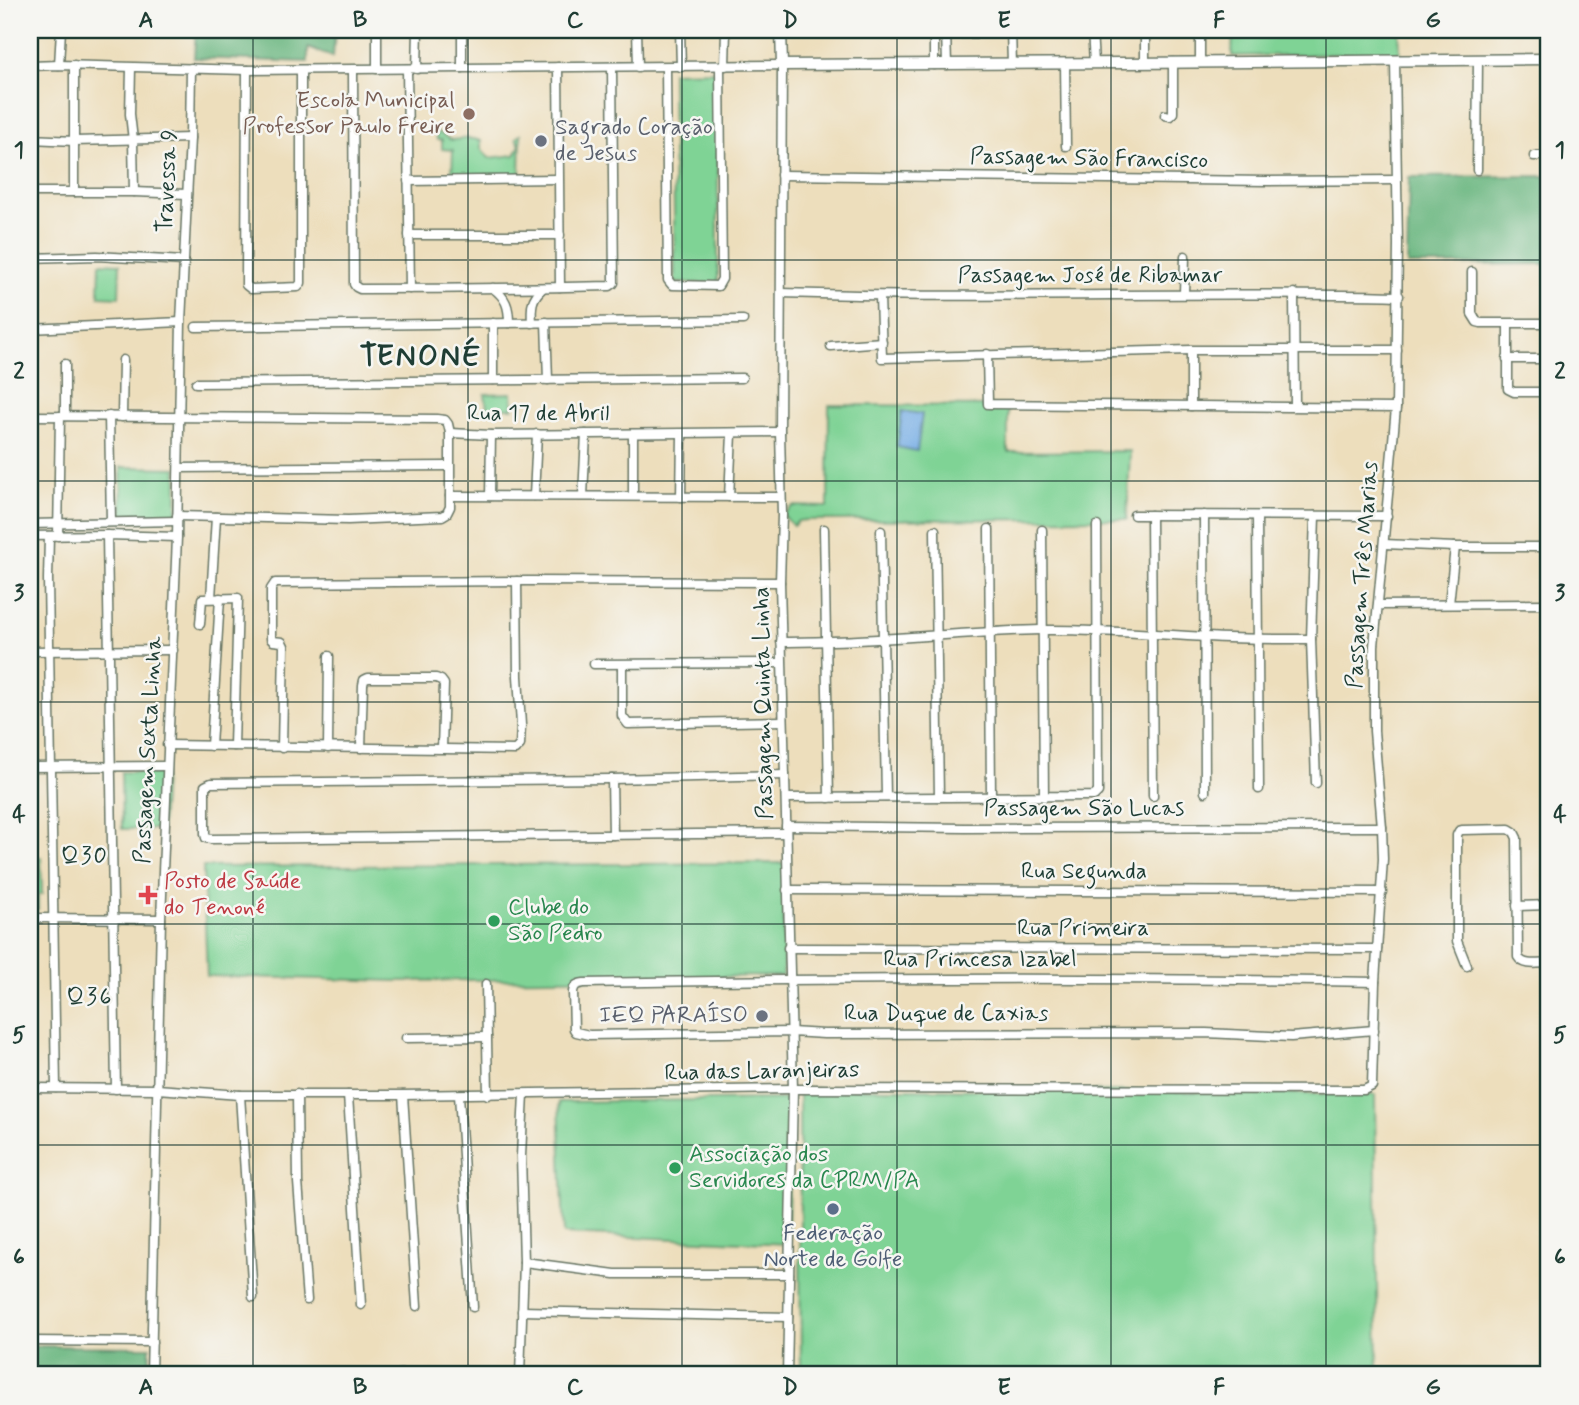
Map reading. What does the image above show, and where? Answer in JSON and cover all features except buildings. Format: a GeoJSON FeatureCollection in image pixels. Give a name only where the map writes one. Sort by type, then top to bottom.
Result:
{"type":"FeatureCollection","features":[{"type":"Feature","properties":{"kind":"main road","name":"Passagem Quinta Linha"},"geometry":{"type":"LineString","coordinates":[[781,30],[782,65]]}},
{"type":"Feature","properties":{"kind":"main road"},"geometry":{"type":"LineString","coordinates":[[782,65],[1549,59]]}},
{"type":"Feature","properties":{"kind":"street"},"geometry":{"type":"LineString","coordinates":[[59,65],[61,30]]}},
{"type":"Feature","properties":{"kind":"street"},"geometry":{"type":"LineString","coordinates":[[377,30],[377,69]]}},
{"type":"Feature","properties":{"kind":"street"},"geometry":{"type":"LineString","coordinates":[[417,69],[418,30]]}},
{"type":"Feature","properties":{"kind":"street"},"geometry":{"type":"LineString","coordinates":[[462,30],[462,68]]}},
{"type":"Feature","properties":{"kind":"street"},"geometry":{"type":"LineString","coordinates":[[637,30],[638,67]]}},
{"type":"Feature","properties":{"kind":"street"},"geometry":{"type":"LineString","coordinates":[[680,30],[681,66]]}},
{"type":"Feature","properties":{"kind":"street"},"geometry":{"type":"LineString","coordinates":[[666,67],[668,280],[672,285],[718,286],[722,279],[722,66],[726,30]]}},
{"type":"Feature","properties":{"kind":"street"},"geometry":{"type":"LineString","coordinates":[[934,30],[934,65]]}},
{"type":"Feature","properties":{"kind":"street"},"geometry":{"type":"LineString","coordinates":[[1092,30],[1094,63]]}},
{"type":"Feature","properties":{"kind":"street"},"geometry":{"type":"LineString","coordinates":[[1145,30],[1145,63]]}},
{"type":"Feature","properties":{"kind":"street"},"geometry":{"type":"LineString","coordinates":[[1200,30],[1200,62]]}},
{"type":"Feature","properties":{"kind":"street"},"geometry":{"type":"LineString","coordinates":[[947,65],[946,32],[1010,31],[1012,64]]}},
{"type":"Feature","properties":{"kind":"street"},"geometry":{"type":"LineString","coordinates":[[1477,170],[1478,60]]}},
{"type":"Feature","properties":{"kind":"street","name":"Passagem Três Marias"},"geometry":{"type":"LineString","coordinates":[[1368,1089],[1372,1086],[1375,982],[1382,892],[1382,827],[1374,731],[1374,646],[1396,408],[1399,296],[1395,61]]}},
{"type":"Feature","properties":{"kind":"street"},"geometry":{"type":"LineString","coordinates":[[1065,62],[1066,146]]}},
{"type":"Feature","properties":{"kind":"street"},"geometry":{"type":"LineString","coordinates":[[1165,115],[1170,116],[1173,113],[1173,62]]}},
{"type":"Feature","properties":{"kind":"street"},"geometry":{"type":"LineString","coordinates":[[75,65],[75,192]]}},
{"type":"Feature","properties":{"kind":"street"},"geometry":{"type":"LineString","coordinates":[[30,66],[354,70],[782,65]]}},
{"type":"Feature","properties":{"kind":"street","name":"Passagem Quinta Linha"},"geometry":{"type":"LineString","coordinates":[[782,65],[780,582],[793,1089],[788,1375]]}},
{"type":"Feature","properties":{"kind":"street"},"geometry":{"type":"LineString","coordinates":[[558,67],[559,287]]}},
{"type":"Feature","properties":{"kind":"street"},"geometry":{"type":"LineString","coordinates":[[354,70],[356,287],[544,288],[610,286],[614,283],[612,67]]}},
{"type":"Feature","properties":{"kind":"street"},"geometry":{"type":"LineString","coordinates":[[131,68],[130,114],[134,192]]}},
{"type":"Feature","properties":{"kind":"street","name":"Travessa 9"},"geometry":{"type":"LineString","coordinates":[[183,295],[191,68]]}},
{"type":"Feature","properties":{"kind":"street"},"geometry":{"type":"LineString","coordinates":[[407,69],[410,289]]}},
{"type":"Feature","properties":{"kind":"street"},"geometry":{"type":"LineString","coordinates":[[247,70],[246,285],[251,289],[298,287],[301,283],[301,70]]}},
{"type":"Feature","properties":{"kind":"street"},"geometry":{"type":"LineString","coordinates":[[30,139],[75,141],[190,138]]}},
{"type":"Feature","properties":{"kind":"street"},"geometry":{"type":"LineString","coordinates":[[1534,156],[1549,156]]}},
{"type":"Feature","properties":{"kind":"street","name":"Passagem São Francisco"},"geometry":{"type":"LineString","coordinates":[[781,175],[1396,180]]}},
{"type":"Feature","properties":{"kind":"street"},"geometry":{"type":"LineString","coordinates":[[408,181],[558,179]]}},
{"type":"Feature","properties":{"kind":"street"},"geometry":{"type":"LineString","coordinates":[[30,192],[187,194]]}},
{"type":"Feature","properties":{"kind":"street"},"geometry":{"type":"LineString","coordinates":[[409,235],[560,234]]}},
{"type":"Feature","properties":{"kind":"street"},"geometry":{"type":"LineString","coordinates":[[30,258],[97,256],[184,261]]}},
{"type":"Feature","properties":{"kind":"street"},"geometry":{"type":"LineString","coordinates":[[1184,294],[1185,256]]}},
{"type":"Feature","properties":{"kind":"street"},"geometry":{"type":"LineString","coordinates":[[1472,272],[1473,318],[1481,323],[1549,323]]}},
{"type":"Feature","properties":{"kind":"street"},"geometry":{"type":"LineString","coordinates":[[493,288],[507,303],[509,323]]}},
{"type":"Feature","properties":{"kind":"street"},"geometry":{"type":"LineString","coordinates":[[532,323],[531,309],[536,295],[544,288]]}},
{"type":"Feature","properties":{"kind":"street","name":"Passagem José de Ribamar"},"geometry":{"type":"LineString","coordinates":[[781,293],[880,296],[1294,293],[1399,296]]}},
{"type":"Feature","properties":{"kind":"street"},"geometry":{"type":"LineString","coordinates":[[1294,293],[1295,406]]}},
{"type":"Feature","properties":{"kind":"street","name":"Passagem Sexta Linha"},"geometry":{"type":"LineString","coordinates":[[151,1375],[160,919],[173,650],[183,295]]}},
{"type":"Feature","properties":{"kind":"street"},"geometry":{"type":"LineString","coordinates":[[880,296],[882,358],[1191,349],[1397,350]]}},
{"type":"Feature","properties":{"kind":"street"},"geometry":{"type":"LineString","coordinates":[[196,327],[743,320]]}},
{"type":"Feature","properties":{"kind":"street"},"geometry":{"type":"LineString","coordinates":[[30,329],[181,322]]}},
{"type":"Feature","properties":{"kind":"street"},"geometry":{"type":"LineString","coordinates":[[493,380],[494,323]]}},
{"type":"Feature","properties":{"kind":"street"},"geometry":{"type":"LineString","coordinates":[[547,323],[548,380]]}},
{"type":"Feature","properties":{"kind":"street"},"geometry":{"type":"LineString","coordinates":[[1508,324],[1507,385],[1510,391],[1549,392]]}},
{"type":"Feature","properties":{"kind":"street"},"geometry":{"type":"LineString","coordinates":[[831,346],[881,342]]}},
{"type":"Feature","properties":{"kind":"street"},"geometry":{"type":"LineString","coordinates":[[1191,349],[1191,406]]}},
{"type":"Feature","properties":{"kind":"street"},"geometry":{"type":"LineString","coordinates":[[988,354],[988,404],[1396,408]]}},
{"type":"Feature","properties":{"kind":"street"},"geometry":{"type":"LineString","coordinates":[[1507,359],[1549,359]]}},
{"type":"Feature","properties":{"kind":"street"},"geometry":{"type":"LineString","coordinates":[[122,417],[123,360]]}},
{"type":"Feature","properties":{"kind":"street"},"geometry":{"type":"LineString","coordinates":[[56,1088],[49,651],[65,364]]}},
{"type":"Feature","properties":{"kind":"street"},"geometry":{"type":"LineString","coordinates":[[196,383],[742,378]]}},
{"type":"Feature","properties":{"kind":"street"},"geometry":{"type":"LineString","coordinates":[[30,416],[180,418]]}},
{"type":"Feature","properties":{"kind":"street"},"geometry":{"type":"LineString","coordinates":[[110,416],[111,521]]}},
{"type":"Feature","properties":{"kind":"street","name":"Rua 17 de Abril"},"geometry":{"type":"LineString","coordinates":[[180,418],[445,419],[450,433],[491,435],[780,432]]}},
{"type":"Feature","properties":{"kind":"street"},"geometry":{"type":"LineString","coordinates":[[30,523],[216,517],[348,520],[442,516],[450,507],[450,433]]}},
{"type":"Feature","properties":{"kind":"street"},"geometry":{"type":"LineString","coordinates":[[534,496],[537,434]]}},
{"type":"Feature","properties":{"kind":"street"},"geometry":{"type":"LineString","coordinates":[[583,496],[586,434]]}},
{"type":"Feature","properties":{"kind":"street"},"geometry":{"type":"LineString","coordinates":[[633,496],[634,434]]}},
{"type":"Feature","properties":{"kind":"street"},"geometry":{"type":"LineString","coordinates":[[681,497],[682,434]]}},
{"type":"Feature","properties":{"kind":"street"},"geometry":{"type":"LineString","coordinates":[[729,497],[732,434]]}},
{"type":"Feature","properties":{"kind":"street"},"geometry":{"type":"LineString","coordinates":[[490,496],[491,435]]}},
{"type":"Feature","properties":{"kind":"street"},"geometry":{"type":"LineString","coordinates":[[179,468],[449,466]]}},
{"type":"Feature","properties":{"kind":"street"},"geometry":{"type":"LineString","coordinates":[[450,496],[781,497]]}},
{"type":"Feature","properties":{"kind":"street"},"geometry":{"type":"LineString","coordinates":[[1134,515],[1387,516]]}},
{"type":"Feature","properties":{"kind":"street"},"geometry":{"type":"LineString","coordinates":[[1151,515],[1153,796]]}},
{"type":"Feature","properties":{"kind":"street"},"geometry":{"type":"LineString","coordinates":[[1203,515],[1205,792]]}},
{"type":"Feature","properties":{"kind":"street"},"geometry":{"type":"LineString","coordinates":[[1258,516],[1259,789]]}},
{"type":"Feature","properties":{"kind":"street"},"geometry":{"type":"LineString","coordinates":[[1315,516],[1311,639],[1316,783]]}},
{"type":"Feature","properties":{"kind":"street"},"geometry":{"type":"LineString","coordinates":[[211,746],[216,517]]}},
{"type":"Feature","properties":{"kind":"street"},"geometry":{"type":"LineString","coordinates":[[786,798],[1094,796],[1098,792],[1097,526]]}},
{"type":"Feature","properties":{"kind":"street"},"geometry":{"type":"LineString","coordinates":[[824,528],[829,798]]}},
{"type":"Feature","properties":{"kind":"street"},"geometry":{"type":"LineString","coordinates":[[989,529],[991,797]]}},
{"type":"Feature","properties":{"kind":"street"},"geometry":{"type":"LineString","coordinates":[[935,530],[939,797]]}},
{"type":"Feature","properties":{"kind":"street"},"geometry":{"type":"LineString","coordinates":[[1042,530],[1044,797]]}},
{"type":"Feature","properties":{"kind":"street"},"geometry":{"type":"LineString","coordinates":[[881,531],[886,797]]}},
{"type":"Feature","properties":{"kind":"street"},"geometry":{"type":"LineString","coordinates":[[107,535],[116,1088]]}},
{"type":"Feature","properties":{"kind":"street"},"geometry":{"type":"LineString","coordinates":[[30,536],[177,537]]}},
{"type":"Feature","properties":{"kind":"street"},"geometry":{"type":"LineString","coordinates":[[1384,544],[1549,547]]}},
{"type":"Feature","properties":{"kind":"street"},"geometry":{"type":"LineString","coordinates":[[1448,604],[1455,547]]}},
{"type":"Feature","properties":{"kind":"street"},"geometry":{"type":"LineString","coordinates":[[167,746],[515,750],[520,745],[521,725],[517,581]]}},
{"type":"Feature","properties":{"kind":"street"},"geometry":{"type":"LineString","coordinates":[[282,748],[284,646],[282,642],[271,639],[271,589],[275,583],[780,582]]}},
{"type":"Feature","properties":{"kind":"street"},"geometry":{"type":"LineString","coordinates":[[200,624],[201,601],[204,598],[235,597],[238,600],[234,746]]}},
{"type":"Feature","properties":{"kind":"street"},"geometry":{"type":"LineString","coordinates":[[1379,605],[1549,604]]}},
{"type":"Feature","properties":{"kind":"street"},"geometry":{"type":"LineString","coordinates":[[781,642],[1044,630],[1311,639]]}},
{"type":"Feature","properties":{"kind":"street"},"geometry":{"type":"LineString","coordinates":[[30,651],[173,650]]}},
{"type":"Feature","properties":{"kind":"street"},"geometry":{"type":"LineString","coordinates":[[328,748],[329,656]]}},
{"type":"Feature","properties":{"kind":"street"},"geometry":{"type":"LineString","coordinates":[[594,664],[781,663]]}},
{"type":"Feature","properties":{"kind":"street"},"geometry":{"type":"LineString","coordinates":[[622,664],[622,716],[628,723],[783,721]]}},
{"type":"Feature","properties":{"kind":"street"},"geometry":{"type":"LineString","coordinates":[[361,748],[365,680],[436,678],[443,684],[442,748]]}},
{"type":"Feature","properties":{"kind":"street"},"geometry":{"type":"LineString","coordinates":[[30,767],[166,765]]}},
{"type":"Feature","properties":{"kind":"street"},"geometry":{"type":"LineString","coordinates":[[614,835],[612,779],[785,775]]}},
{"type":"Feature","properties":{"kind":"street","name":"Passagem São Lucas"},"geometry":{"type":"LineString","coordinates":[[612,779],[211,783],[205,786],[205,834],[206,838],[211,839],[614,835],[786,829],[1382,827]]}},
{"type":"Feature","properties":{"kind":"street"},"geometry":{"type":"LineString","coordinates":[[1466,966],[1457,941],[1457,835],[1459,831],[1509,829],[1517,838],[1518,957],[1524,963],[1549,963]]}},
{"type":"Feature","properties":{"kind":"street","name":"Rua Segunda"},"geometry":{"type":"LineString","coordinates":[[787,890],[1382,892]]}},
{"type":"Feature","properties":{"kind":"street"},"geometry":{"type":"LineString","coordinates":[[1517,906],[1549,905]]}},
{"type":"Feature","properties":{"kind":"street"},"geometry":{"type":"LineString","coordinates":[[30,918],[160,919]]}},
{"type":"Feature","properties":{"kind":"street","name":"Rua Primeira"},"geometry":{"type":"LineString","coordinates":[[788,948],[1377,949]]}},
{"type":"Feature","properties":{"kind":"street","name":"Rua Princesa Izabel"},"geometry":{"type":"LineString","coordinates":[[584,982],[1156,978],[1375,982]]}},
{"type":"Feature","properties":{"kind":"street","name":"Rua Duque de Caxias"},"geometry":{"type":"LineString","coordinates":[[584,982],[573,988],[574,1029],[589,1035],[792,1032],[1193,1033],[1291,1037],[1374,1030]]}},
{"type":"Feature","properties":{"kind":"street"},"geometry":{"type":"LineString","coordinates":[[486,984],[488,1095]]}},
{"type":"Feature","properties":{"kind":"street"},"geometry":{"type":"LineString","coordinates":[[406,1038],[487,1037]]}},
{"type":"Feature","properties":{"kind":"street","name":"Rua das Laranjeiras"},"geometry":{"type":"LineString","coordinates":[[30,1088],[157,1089],[240,1095],[488,1095],[793,1089],[1368,1089]]}},
{"type":"Feature","properties":{"kind":"street"},"geometry":{"type":"LineString","coordinates":[[297,1094],[298,1182],[307,1300]]}},
{"type":"Feature","properties":{"kind":"street"},"geometry":{"type":"LineString","coordinates":[[520,1375],[524,1262],[524,1094]]}},
{"type":"Feature","properties":{"kind":"street"},"geometry":{"type":"LineString","coordinates":[[240,1095],[253,1297]]}},
{"type":"Feature","properties":{"kind":"street"},"geometry":{"type":"LineString","coordinates":[[348,1095],[361,1305]]}},
{"type":"Feature","properties":{"kind":"street"},"geometry":{"type":"LineString","coordinates":[[403,1095],[417,1306]]}},
{"type":"Feature","properties":{"kind":"street"},"geometry":{"type":"LineString","coordinates":[[459,1095],[473,1307]]}},
{"type":"Feature","properties":{"kind":"street"},"geometry":{"type":"LineString","coordinates":[[524,1262],[615,1274],[789,1274]]}},
{"type":"Feature","properties":{"kind":"street"},"geometry":{"type":"LineString","coordinates":[[522,1311],[788,1317]]}},
{"type":"Feature","properties":{"kind":"street"},"geometry":{"type":"LineString","coordinates":[[30,1341],[152,1342]]}},
{"type":"Feature","properties":{"kind":"street"},"geometry":{"type":"LineString","coordinates":[[399,1374],[470,1375]]}},
{"type":"Feature","properties":{"kind":"green space"},"geometry":{"type":"Polygon","coordinates":[[[196,30],[335,30],[333,57],[308,48],[308,62],[194,58],[196,30]]]}},
{"type":"Feature","properties":{"kind":"green space"},"geometry":{"type":"Polygon","coordinates":[[[1233,30],[1399,30],[1400,53],[1232,56],[1233,30]]]}},
{"type":"Feature","properties":{"kind":"green space"},"geometry":{"type":"Polygon","coordinates":[[[718,71],[718,283],[675,283],[672,72],[718,71]]]}},
{"type":"Feature","properties":{"kind":"green space"},"geometry":{"type":"Polygon","coordinates":[[[436,131],[451,140],[481,141],[481,148],[489,158],[515,155],[520,145],[516,138],[521,134],[520,175],[452,176],[453,150],[442,149],[442,140],[437,140],[436,131]]]}},
{"type":"Feature","properties":{"kind":"green space"},"geometry":{"type":"Polygon","coordinates":[[[1549,176],[1549,264],[1407,265],[1409,177],[1549,176]]]}},
{"type":"Feature","properties":{"kind":"green space"},"geometry":{"type":"Polygon","coordinates":[[[100,263],[120,264],[119,297],[99,296],[100,263]]]}},
{"type":"Feature","properties":{"kind":"green space"},"geometry":{"type":"Polygon","coordinates":[[[512,393],[513,408],[487,408],[485,394],[512,393]]]}},
{"type":"Feature","properties":{"kind":"green space"},"geometry":{"type":"Polygon","coordinates":[[[829,405],[1008,406],[1008,452],[1130,451],[1127,519],[806,520],[798,521],[793,526],[783,515],[793,506],[828,507],[829,405]]]}},
{"type":"Feature","properties":{"kind":"green space"},"geometry":{"type":"Polygon","coordinates":[[[121,467],[177,468],[177,516],[122,516],[121,467]]]}},
{"type":"Feature","properties":{"kind":"green space"},"geometry":{"type":"Polygon","coordinates":[[[121,772],[164,772],[161,829],[122,829],[121,772]]]}},
{"type":"Feature","properties":{"kind":"green space"},"geometry":{"type":"Polygon","coordinates":[[[30,857],[41,857],[42,894],[38,894],[38,909],[30,909],[30,857]]]}},
{"type":"Feature","properties":{"kind":"green space","name":"Clube do São Pedro"},"geometry":{"type":"Polygon","coordinates":[[[784,863],[783,976],[398,981],[207,976],[203,867],[784,863]]]}},
{"type":"Feature","properties":{"kind":"green space"},"geometry":{"type":"Polygon","coordinates":[[[799,1088],[1375,1095],[1378,1375],[801,1375],[799,1088]]]}},
{"type":"Feature","properties":{"kind":"green space","name":"Associação dos Servidores da CPRM/PA"},"geometry":{"type":"Polygon","coordinates":[[[789,1099],[788,1244],[564,1234],[559,1102],[789,1099]]]}},
{"type":"Feature","properties":{"kind":"green space"},"geometry":{"type":"Polygon","coordinates":[[[34,1346],[150,1347],[149,1375],[30,1375],[34,1346]]]}},
{"type":"Feature","properties":{"kind":"water"},"geometry":{"type":"Polygon","coordinates":[[[902,411],[922,414],[917,451],[897,447],[902,411]]]}},
{"type":"Feature","properties":{"kind":"place","name":"Escola Municipal Professor Paulo Freire"},"geometry":{"type":"Point","coordinates":[469,114]}},
{"type":"Feature","properties":{"kind":"place","name":"Sagrado Coração de Jesus"},"geometry":{"type":"Point","coordinates":[541,141]}},
{"type":"Feature","properties":{"kind":"place","name":"Posto de Saúde do Tenoné"},"geometry":{"type":"Point","coordinates":[148,895]}},
{"type":"Feature","properties":{"kind":"place","name":"Clube do São Pedro"},"geometry":{"type":"Point","coordinates":[494,921]}},
{"type":"Feature","properties":{"kind":"place","name":"IEQ PARAÍSO"},"geometry":{"type":"Point","coordinates":[762,1016]}},
{"type":"Feature","properties":{"kind":"place","name":"Associação dos Servidores da CPRM/PA"},"geometry":{"type":"Point","coordinates":[675,1168]}},
{"type":"Feature","properties":{"kind":"place","name":"Federação Norte de Golfe"},"geometry":{"type":"Point","coordinates":[833,1209]}},
{"type":"Feature","properties":{"kind":"district","name":"TENONÉ"},"geometry":{"type":"Point","coordinates":[421,356]}},
{"type":"Feature","properties":{"kind":"district","name":"Q30"},"geometry":{"type":"Point","coordinates":[85,856]}},
{"type":"Feature","properties":{"kind":"district","name":"Q36"},"geometry":{"type":"Point","coordinates":[90,997]}}]}
